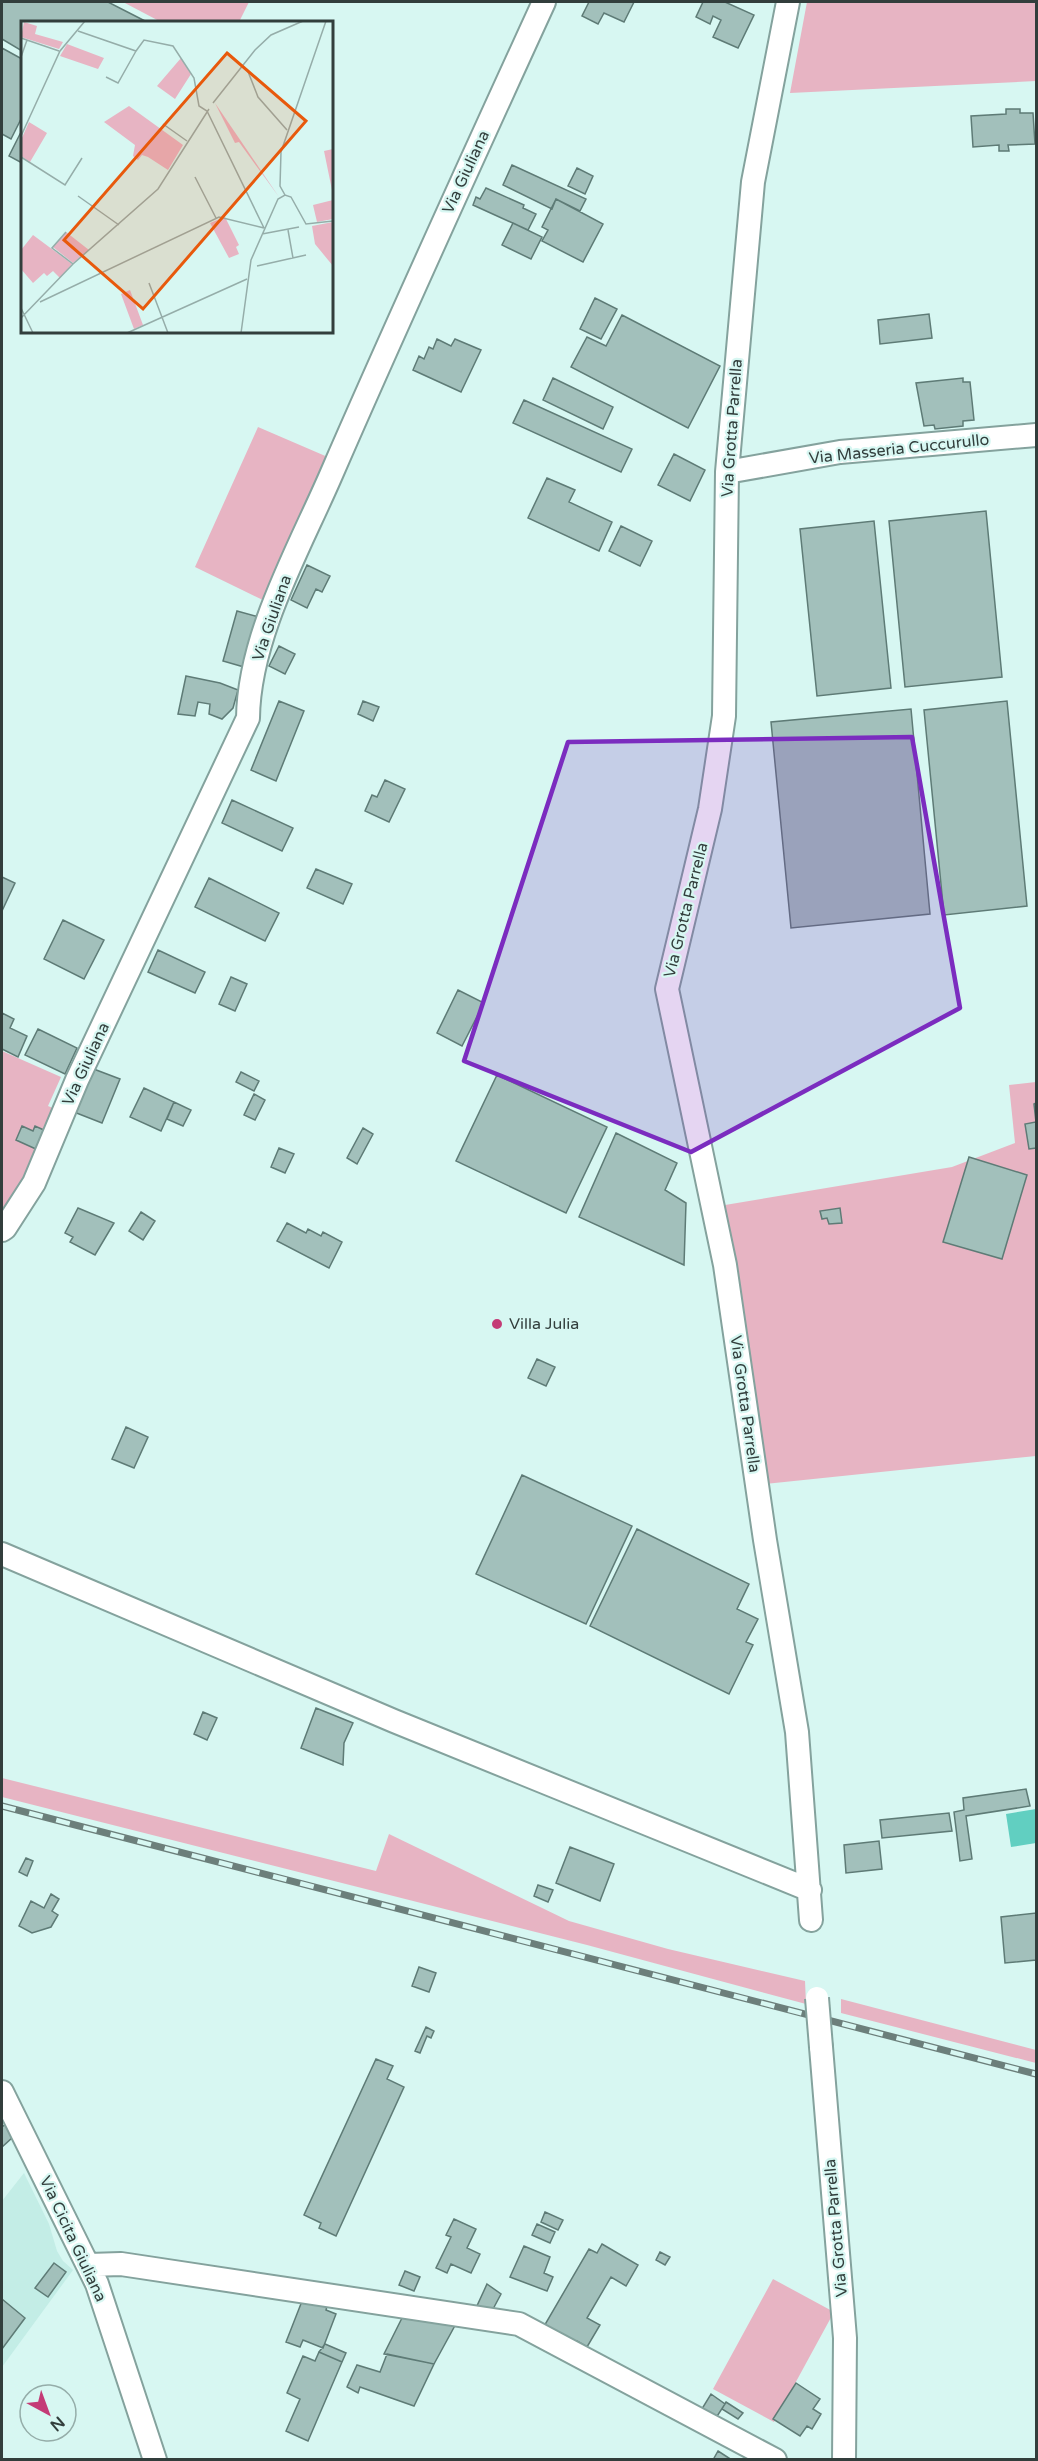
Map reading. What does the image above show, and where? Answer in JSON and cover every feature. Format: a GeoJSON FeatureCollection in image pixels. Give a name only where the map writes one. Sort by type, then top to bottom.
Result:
{"type":"FeatureCollection","features":[{"type":"Feature","properties":{"kind":"street","name":"Via Giuliana"},"geometry":{"type":"LineString","coordinates":[[2,1230],[34,1183],[77,1080],[248,718],[248,700],[256,655],[284,582],[404,307],[544,2]]}},
{"type":"Feature","properties":{"kind":"street","name":"Via Grotta Parrella"},"geometry":{"type":"LineString","coordinates":[[788,2],[753,182],[727,472],[724,716],[710,809],[667,989],[725,1265],[765,1540],[797,1732],[811,1920]]}},
{"type":"Feature","properties":{"kind":"street","name":"Via Masseria Cuccurullo"},"geometry":{"type":"LineString","coordinates":[[727,472],[840,452],[1036,435]]}},
{"type":"Feature","properties":{"kind":"street"},"geometry":{"type":"LineString","coordinates":[[2,1554],[394,1721],[810,1890]]}},
{"type":"Feature","properties":{"kind":"street","name":"Via Grotta Parrella"},"geometry":{"type":"LineString","coordinates":[[817,1998],[845,2338],[844,2460]]}},
{"type":"Feature","properties":{"kind":"street","name":"Via Cicita Giuliana"},"geometry":{"type":"LineString","coordinates":[[2,2092],[97,2284],[155,2460]]}},
{"type":"Feature","properties":{"kind":"street"},"geometry":{"type":"LineString","coordinates":[[89,2265],[121,2264],[519,2324],[775,2460]]}},
{"type":"Feature","properties":{"kind":"highlighted area"},"geometry":{"type":"Polygon","coordinates":[[[912,737],[960,1008],[691,1152],[464,1061],[568,742],[912,737]]]}},
{"type":"Feature","properties":{"kind":"shaded area"},"geometry":{"type":"Polygon","coordinates":[[[123,2],[249,2],[240,21],[159,21],[123,2]]]}},
{"type":"Feature","properties":{"kind":"shaded area"},"geometry":{"type":"Polygon","coordinates":[[[807,2],[1036,2],[1036,81],[790,93],[807,2]]]}},
{"type":"Feature","properties":{"kind":"shaded area"},"geometry":{"type":"Polygon","coordinates":[[[258,427],[330,458],[267,602],[195,567],[258,427]]]}},
{"type":"Feature","properties":{"kind":"shaded area"},"geometry":{"type":"Polygon","coordinates":[[[2,1051],[61,1077],[48,1106],[55,1109],[20,1187],[2,1214],[2,1051]]]}},
{"type":"Feature","properties":{"kind":"shaded area"},"geometry":{"type":"Polygon","coordinates":[[[1036,1082],[1036,1456],[765,1484],[719,1206],[952,1167],[1015,1143],[1009,1085],[1036,1082]]]}},
{"type":"Feature","properties":{"kind":"shaded area"},"geometry":{"type":"Polygon","coordinates":[[[2,1778],[376,1871],[389,1834],[569,1921],[668,1949],[805,1981],[806,2004],[587,1945],[2,1797],[2,1778]]]}},
{"type":"Feature","properties":{"kind":"shaded area"},"geometry":{"type":"Polygon","coordinates":[[[1036,1809],[1036,1843],[1011,1847],[1006,1814],[1036,1809]]]}},
{"type":"Feature","properties":{"kind":"shaded area"},"geometry":{"type":"Polygon","coordinates":[[[841,1999],[1036,2050],[1036,2063],[841,2013],[841,1999]]]}},
{"type":"Feature","properties":{"kind":"shaded area"},"geometry":{"type":"Polygon","coordinates":[[[24,2173],[49,2224],[57,2251],[63,2261],[73,2270],[2,2367],[2,2201],[24,2173]]]}},
{"type":"Feature","properties":{"kind":"shaded area"},"geometry":{"type":"Polygon","coordinates":[[[773,2279],[834,2312],[774,2422],[713,2389],[773,2279]]]}},
{"type":"Feature","properties":{"kind":"building"},"geometry":{"type":"Polygon","coordinates":[[[2,2],[108,2],[145,21],[21,21],[21,50],[2,39],[2,2]]]}},
{"type":"Feature","properties":{"kind":"building"},"geometry":{"type":"Polygon","coordinates":[[[589,2],[634,2],[624,22],[604,13],[598,24],[582,16],[589,2]]]}},
{"type":"Feature","properties":{"kind":"building"},"geometry":{"type":"Polygon","coordinates":[[[703,2],[725,2],[754,15],[738,48],[713,37],[721,20],[713,16],[710,24],[696,17],[703,2]]]}},
{"type":"Feature","properties":{"kind":"building"},"geometry":{"type":"Polygon","coordinates":[[[2,48],[21,58],[21,119],[11,139],[2,134],[2,48]]]}},
{"type":"Feature","properties":{"kind":"building"},"geometry":{"type":"Polygon","coordinates":[[[1006,109],[1020,109],[1020,113],[1033,113],[1035,144],[1008,145],[1009,151],[999,151],[999,145],[973,147],[971,116],[1006,114],[1006,109]]]}},
{"type":"Feature","properties":{"kind":"building"},"geometry":{"type":"Polygon","coordinates":[[[21,132],[21,162],[9,156],[21,132]]]}},
{"type":"Feature","properties":{"kind":"building"},"geometry":{"type":"Polygon","coordinates":[[[512,165],[586,199],[580,211],[556,199],[552,209],[503,185],[512,165]]]}},
{"type":"Feature","properties":{"kind":"building"},"geometry":{"type":"Polygon","coordinates":[[[577,168],[593,176],[585,194],[568,186],[577,168]]]}},
{"type":"Feature","properties":{"kind":"building"},"geometry":{"type":"Polygon","coordinates":[[[486,188],[524,205],[523,208],[536,214],[528,230],[473,205],[476,197],[480,199],[486,188]]]}},
{"type":"Feature","properties":{"kind":"building"},"geometry":{"type":"Polygon","coordinates":[[[556,199],[603,224],[583,262],[542,241],[548,230],[542,227],[556,199]]]}},
{"type":"Feature","properties":{"kind":"building"},"geometry":{"type":"Polygon","coordinates":[[[513,223],[542,237],[531,259],[502,245],[513,223]]]}},
{"type":"Feature","properties":{"kind":"building"},"geometry":{"type":"Polygon","coordinates":[[[595,298],[617,309],[601,339],[580,329],[595,298]]]}},
{"type":"Feature","properties":{"kind":"building"},"geometry":{"type":"Polygon","coordinates":[[[929,314],[932,338],[880,344],[878,320],[929,314]]]}},
{"type":"Feature","properties":{"kind":"building"},"geometry":{"type":"Polygon","coordinates":[[[622,315],[720,366],[688,428],[571,367],[587,337],[606,346],[622,315]]]}},
{"type":"Feature","properties":{"kind":"building"},"geometry":{"type":"Polygon","coordinates":[[[437,339],[451,346],[455,339],[481,350],[461,392],[413,370],[419,356],[424,359],[429,347],[433,349],[437,339]]]}},
{"type":"Feature","properties":{"kind":"building"},"geometry":{"type":"Polygon","coordinates":[[[553,378],[613,407],[603,429],[543,400],[553,378]]]}},
{"type":"Feature","properties":{"kind":"building"},"geometry":{"type":"Polygon","coordinates":[[[963,378],[963,382],[970,382],[974,420],[963,421],[963,426],[935,429],[934,425],[924,426],[916,383],[963,378]]]}},
{"type":"Feature","properties":{"kind":"building"},"geometry":{"type":"Polygon","coordinates":[[[524,400],[632,449],[621,472],[513,423],[524,400]]]}},
{"type":"Feature","properties":{"kind":"building"},"geometry":{"type":"Polygon","coordinates":[[[674,454],[705,470],[690,501],[658,485],[674,454]]]}},
{"type":"Feature","properties":{"kind":"building"},"geometry":{"type":"Polygon","coordinates":[[[547,478],[575,490],[569,502],[612,522],[599,551],[528,518],[547,478]]]}},
{"type":"Feature","properties":{"kind":"building"},"geometry":{"type":"Polygon","coordinates":[[[986,511],[1002,677],[905,687],[889,521],[986,511]]]}},
{"type":"Feature","properties":{"kind":"building"},"geometry":{"type":"Polygon","coordinates":[[[874,521],[891,688],[817,696],[800,529],[874,521]]]}},
{"type":"Feature","properties":{"kind":"building"},"geometry":{"type":"Polygon","coordinates":[[[621,526],[652,541],[640,566],[609,551],[621,526]]]}},
{"type":"Feature","properties":{"kind":"building"},"geometry":{"type":"Polygon","coordinates":[[[307,565],[330,576],[322,592],[316,589],[307,608],[291,600],[307,565]]]}},
{"type":"Feature","properties":{"kind":"building"},"geometry":{"type":"Polygon","coordinates":[[[237,611],[259,617],[244,667],[223,661],[237,611]]]}},
{"type":"Feature","properties":{"kind":"building"},"geometry":{"type":"Polygon","coordinates":[[[279,646],[295,654],[285,674],[269,666],[279,646]]]}},
{"type":"Feature","properties":{"kind":"building"},"geometry":{"type":"Polygon","coordinates":[[[186,676],[220,683],[238,690],[233,708],[222,719],[209,714],[210,704],[198,702],[195,716],[178,714],[186,676]]]}},
{"type":"Feature","properties":{"kind":"building"},"geometry":{"type":"Polygon","coordinates":[[[279,701],[304,711],[276,781],[251,770],[279,701]]]}},
{"type":"Feature","properties":{"kind":"building"},"geometry":{"type":"Polygon","coordinates":[[[363,701],[379,707],[373,721],[358,714],[363,701]]]}},
{"type":"Feature","properties":{"kind":"building"},"geometry":{"type":"Polygon","coordinates":[[[1007,701],[1027,906],[944,915],[924,710],[1007,701]]]}},
{"type":"Feature","properties":{"kind":"building"},"geometry":{"type":"Polygon","coordinates":[[[911,709],[930,914],[791,928],[771,722],[911,709]]]}},
{"type":"Feature","properties":{"kind":"building"},"geometry":{"type":"Polygon","coordinates":[[[385,780],[405,789],[389,822],[365,811],[372,795],[377,797],[385,780]]]}},
{"type":"Feature","properties":{"kind":"building"},"geometry":{"type":"Polygon","coordinates":[[[232,800],[293,828],[282,851],[222,823],[232,800]]]}},
{"type":"Feature","properties":{"kind":"building"},"geometry":{"type":"Polygon","coordinates":[[[316,869],[352,884],[343,904],[307,888],[316,869]]]}},
{"type":"Feature","properties":{"kind":"building"},"geometry":{"type":"Polygon","coordinates":[[[2,877],[15,883],[2,911],[2,877]]]}},
{"type":"Feature","properties":{"kind":"building"},"geometry":{"type":"Polygon","coordinates":[[[209,878],[279,913],[265,941],[195,907],[209,878]]]}},
{"type":"Feature","properties":{"kind":"building"},"geometry":{"type":"Polygon","coordinates":[[[63,920],[104,940],[84,979],[44,959],[63,920]]]}},
{"type":"Feature","properties":{"kind":"building"},"geometry":{"type":"Polygon","coordinates":[[[158,950],[205,972],[195,993],[148,972],[158,950]]]}},
{"type":"Feature","properties":{"kind":"building"},"geometry":{"type":"Polygon","coordinates":[[[231,977],[247,984],[235,1011],[219,1004],[231,977]]]}},
{"type":"Feature","properties":{"kind":"building"},"geometry":{"type":"Polygon","coordinates":[[[458,990],[484,1003],[462,1046],[437,1033],[458,990]]]}},
{"type":"Feature","properties":{"kind":"building"},"geometry":{"type":"Polygon","coordinates":[[[2,1013],[14,1019],[10,1028],[27,1036],[18,1057],[2,1049],[2,1013]]]}},
{"type":"Feature","properties":{"kind":"building"},"geometry":{"type":"Polygon","coordinates":[[[38,1029],[77,1048],[65,1074],[25,1055],[38,1029]]]}},
{"type":"Feature","properties":{"kind":"building"},"geometry":{"type":"Polygon","coordinates":[[[91,1068],[120,1079],[102,1123],[74,1112],[91,1068]]]}},
{"type":"Feature","properties":{"kind":"building"},"geometry":{"type":"Polygon","coordinates":[[[241,1072],[259,1081],[254,1091],[236,1082],[241,1072]]]}},
{"type":"Feature","properties":{"kind":"building"},"geometry":{"type":"Polygon","coordinates":[[[497,1075],[607,1127],[566,1213],[456,1161],[497,1075]]]}},
{"type":"Feature","properties":{"kind":"building"},"geometry":{"type":"Polygon","coordinates":[[[144,1088],[174,1102],[161,1131],[130,1117],[144,1088]]]}},
{"type":"Feature","properties":{"kind":"building"},"geometry":{"type":"Polygon","coordinates":[[[254,1094],[265,1100],[255,1120],[244,1115],[254,1094]]]}},
{"type":"Feature","properties":{"kind":"building"},"geometry":{"type":"Polygon","coordinates":[[[174,1102],[191,1110],[183,1126],[167,1119],[174,1102]]]}},
{"type":"Feature","properties":{"kind":"building"},"geometry":{"type":"Polygon","coordinates":[[[1036,1122],[1036,1148],[1029,1149],[1025,1124],[1036,1122]]]}},
{"type":"Feature","properties":{"kind":"building"},"geometry":{"type":"Polygon","coordinates":[[[22,1126],[33,1131],[35,1126],[46,1131],[38,1150],[16,1140],[22,1126]]]}},
{"type":"Feature","properties":{"kind":"building"},"geometry":{"type":"Polygon","coordinates":[[[363,1128],[373,1134],[357,1164],[347,1158],[363,1128]]]}},
{"type":"Feature","properties":{"kind":"building"},"geometry":{"type":"Polygon","coordinates":[[[616,1133],[677,1163],[665,1190],[686,1203],[684,1265],[579,1217],[616,1133]]]}},
{"type":"Feature","properties":{"kind":"building"},"geometry":{"type":"Polygon","coordinates":[[[279,1148],[294,1154],[285,1173],[271,1167],[279,1148]]]}},
{"type":"Feature","properties":{"kind":"building"},"geometry":{"type":"Polygon","coordinates":[[[969,1157],[1027,1175],[1002,1259],[943,1242],[969,1157]]]}},
{"type":"Feature","properties":{"kind":"building"},"geometry":{"type":"Polygon","coordinates":[[[78,1208],[114,1223],[95,1255],[70,1242],[73,1237],[65,1233],[78,1208]]]}},
{"type":"Feature","properties":{"kind":"building"},"geometry":{"type":"Polygon","coordinates":[[[840,1208],[842,1223],[829,1224],[827,1218],[822,1219],[820,1211],[840,1208]]]}},
{"type":"Feature","properties":{"kind":"building"},"geometry":{"type":"Polygon","coordinates":[[[141,1212],[155,1221],[143,1240],[129,1231],[141,1212]]]}},
{"type":"Feature","properties":{"kind":"building"},"geometry":{"type":"Polygon","coordinates":[[[287,1223],[306,1233],[308,1229],[321,1236],[323,1232],[342,1242],[329,1268],[277,1241],[287,1223]]]}},
{"type":"Feature","properties":{"kind":"building"},"geometry":{"type":"Polygon","coordinates":[[[537,1359],[555,1367],[546,1386],[528,1378],[537,1359]]]}},
{"type":"Feature","properties":{"kind":"building"},"geometry":{"type":"Polygon","coordinates":[[[126,1427],[148,1437],[134,1468],[112,1459],[126,1427]]]}},
{"type":"Feature","properties":{"kind":"building"},"geometry":{"type":"Polygon","coordinates":[[[522,1475],[632,1526],[586,1624],[476,1574],[522,1475]]]}},
{"type":"Feature","properties":{"kind":"building"},"geometry":{"type":"Polygon","coordinates":[[[637,1529],[749,1584],[737,1609],[758,1619],[746,1642],[753,1645],[729,1694],[590,1626],[637,1529]]]}},
{"type":"Feature","properties":{"kind":"building"},"geometry":{"type":"Polygon","coordinates":[[[316,1708],[353,1723],[344,1743],[343,1765],[301,1748],[316,1708]]]}},
{"type":"Feature","properties":{"kind":"building"},"geometry":{"type":"Polygon","coordinates":[[[203,1712],[217,1718],[207,1740],[194,1734],[203,1712]]]}},
{"type":"Feature","properties":{"kind":"building"},"geometry":{"type":"Polygon","coordinates":[[[1026,1789],[1030,1806],[966,1816],[972,1859],[960,1861],[954,1812],[964,1810],[963,1798],[1026,1789]]]}},
{"type":"Feature","properties":{"kind":"building"},"geometry":{"type":"Polygon","coordinates":[[[949,1813],[952,1831],[882,1838],[880,1820],[949,1813]]]}},
{"type":"Feature","properties":{"kind":"building"},"geometry":{"type":"Polygon","coordinates":[[[879,1841],[882,1869],[846,1873],[844,1845],[879,1841]]]}},
{"type":"Feature","properties":{"kind":"building"},"geometry":{"type":"Polygon","coordinates":[[[570,1847],[614,1864],[600,1901],[556,1883],[570,1847]]]}},
{"type":"Feature","properties":{"kind":"building"},"geometry":{"type":"Polygon","coordinates":[[[26,1858],[33,1861],[27,1876],[19,1872],[26,1858]]]}},
{"type":"Feature","properties":{"kind":"building"},"geometry":{"type":"Polygon","coordinates":[[[538,1885],[553,1890],[548,1902],[534,1896],[538,1885]]]}},
{"type":"Feature","properties":{"kind":"building"},"geometry":{"type":"Polygon","coordinates":[[[51,1894],[59,1899],[52,1911],[58,1915],[51,1927],[32,1933],[19,1926],[31,1901],[44,1908],[51,1894]]]}},
{"type":"Feature","properties":{"kind":"building"},"geometry":{"type":"Polygon","coordinates":[[[1036,1913],[1036,1960],[1005,1963],[1001,1917],[1036,1913]]]}},
{"type":"Feature","properties":{"kind":"building"},"geometry":{"type":"Polygon","coordinates":[[[419,1967],[436,1973],[429,1992],[412,1986],[419,1967]]]}},
{"type":"Feature","properties":{"kind":"building"},"geometry":{"type":"Polygon","coordinates":[[[426,2027],[434,2031],[431,2038],[427,2036],[420,2053],[415,2051],[426,2027]]]}},
{"type":"Feature","properties":{"kind":"building"},"geometry":{"type":"Polygon","coordinates":[[[376,2059],[393,2066],[387,2079],[404,2087],[336,2236],[319,2228],[321,2223],[304,2215],[376,2059]]]}},
{"type":"Feature","properties":{"kind":"building"},"geometry":{"type":"Polygon","coordinates":[[[7,2123],[13,2137],[2,2147],[2,2127],[7,2123]]]}},
{"type":"Feature","properties":{"kind":"building"},"geometry":{"type":"Polygon","coordinates":[[[545,2212],[563,2220],[558,2230],[541,2222],[545,2212]]]}},
{"type":"Feature","properties":{"kind":"building"},"geometry":{"type":"Polygon","coordinates":[[[454,2219],[476,2229],[467,2248],[480,2254],[471,2273],[451,2264],[447,2273],[436,2268],[451,2237],[446,2235],[454,2219]]]}},
{"type":"Feature","properties":{"kind":"building"},"geometry":{"type":"Polygon","coordinates":[[[537,2224],[555,2232],[550,2243],[532,2235],[537,2224]]]}},
{"type":"Feature","properties":{"kind":"building"},"geometry":{"type":"Polygon","coordinates":[[[602,2244],[638,2265],[626,2286],[611,2277],[587,2318],[600,2325],[587,2347],[577,2341],[574,2346],[543,2328],[589,2249],[597,2253],[602,2244]]]}},
{"type":"Feature","properties":{"kind":"building"},"geometry":{"type":"Polygon","coordinates":[[[524,2246],[550,2257],[544,2273],[553,2277],[547,2291],[510,2277],[524,2246]]]}},
{"type":"Feature","properties":{"kind":"building"},"geometry":{"type":"Polygon","coordinates":[[[660,2252],[670,2257],[665,2265],[656,2260],[660,2252]]]}},
{"type":"Feature","properties":{"kind":"building"},"geometry":{"type":"Polygon","coordinates":[[[54,2263],[66,2272],[48,2297],[35,2288],[54,2263]]]}},
{"type":"Feature","properties":{"kind":"building"},"geometry":{"type":"Polygon","coordinates":[[[405,2271],[420,2277],[414,2291],[399,2285],[405,2271]]]}},
{"type":"Feature","properties":{"kind":"building"},"geometry":{"type":"Polygon","coordinates":[[[487,2284],[501,2294],[492,2311],[476,2308],[487,2284]]]}},
{"type":"Feature","properties":{"kind":"building"},"geometry":{"type":"Polygon","coordinates":[[[304,2296],[327,2306],[326,2310],[336,2314],[323,2348],[303,2340],[300,2347],[286,2342],[304,2296]]]}},
{"type":"Feature","properties":{"kind":"building"},"geometry":{"type":"Polygon","coordinates":[[[2,2299],[25,2318],[2,2349],[2,2299]]]}},
{"type":"Feature","properties":{"kind":"building"},"geometry":{"type":"Polygon","coordinates":[[[406,2310],[458,2320],[434,2364],[384,2354],[406,2310]]]}},
{"type":"Feature","properties":{"kind":"building"},"geometry":{"type":"Polygon","coordinates":[[[325,2344],[346,2353],[342,2362],[319,2352],[325,2344]]]}},
{"type":"Feature","properties":{"kind":"building"},"geometry":{"type":"Polygon","coordinates":[[[319,2352],[342,2362],[308,2441],[286,2431],[300,2399],[287,2393],[303,2356],[315,2361],[319,2352]]]}},
{"type":"Feature","properties":{"kind":"building"},"geometry":{"type":"Polygon","coordinates":[[[387,2354],[434,2364],[414,2406],[360,2387],[358,2393],[347,2387],[357,2365],[380,2372],[387,2354]]]}},
{"type":"Feature","properties":{"kind":"building"},"geometry":{"type":"Polygon","coordinates":[[[796,2383],[820,2399],[813,2409],[821,2414],[812,2429],[807,2426],[800,2436],[773,2419],[796,2383]]]}},
{"type":"Feature","properties":{"kind":"building"},"geometry":{"type":"Polygon","coordinates":[[[711,2394],[725,2404],[714,2421],[700,2412],[711,2394]]]}},
{"type":"Feature","properties":{"kind":"building"},"geometry":{"type":"Polygon","coordinates":[[[726,2402],[743,2413],[738,2419],[722,2409],[726,2402]]]}},
{"type":"Feature","properties":{"kind":"building"},"geometry":{"type":"Polygon","coordinates":[[[718,2451],[732,2460],[713,2460],[718,2451]]]}},
{"type":"Feature","properties":{"kind":"railway"},"geometry":{"type":"LineString","coordinates":[[2,1806],[1036,2074]]}},
{"type":"Feature","properties":{"kind":"place","name":"Villa Julia"},"geometry":{"type":"Point","coordinates":[497,1324]}}]}
